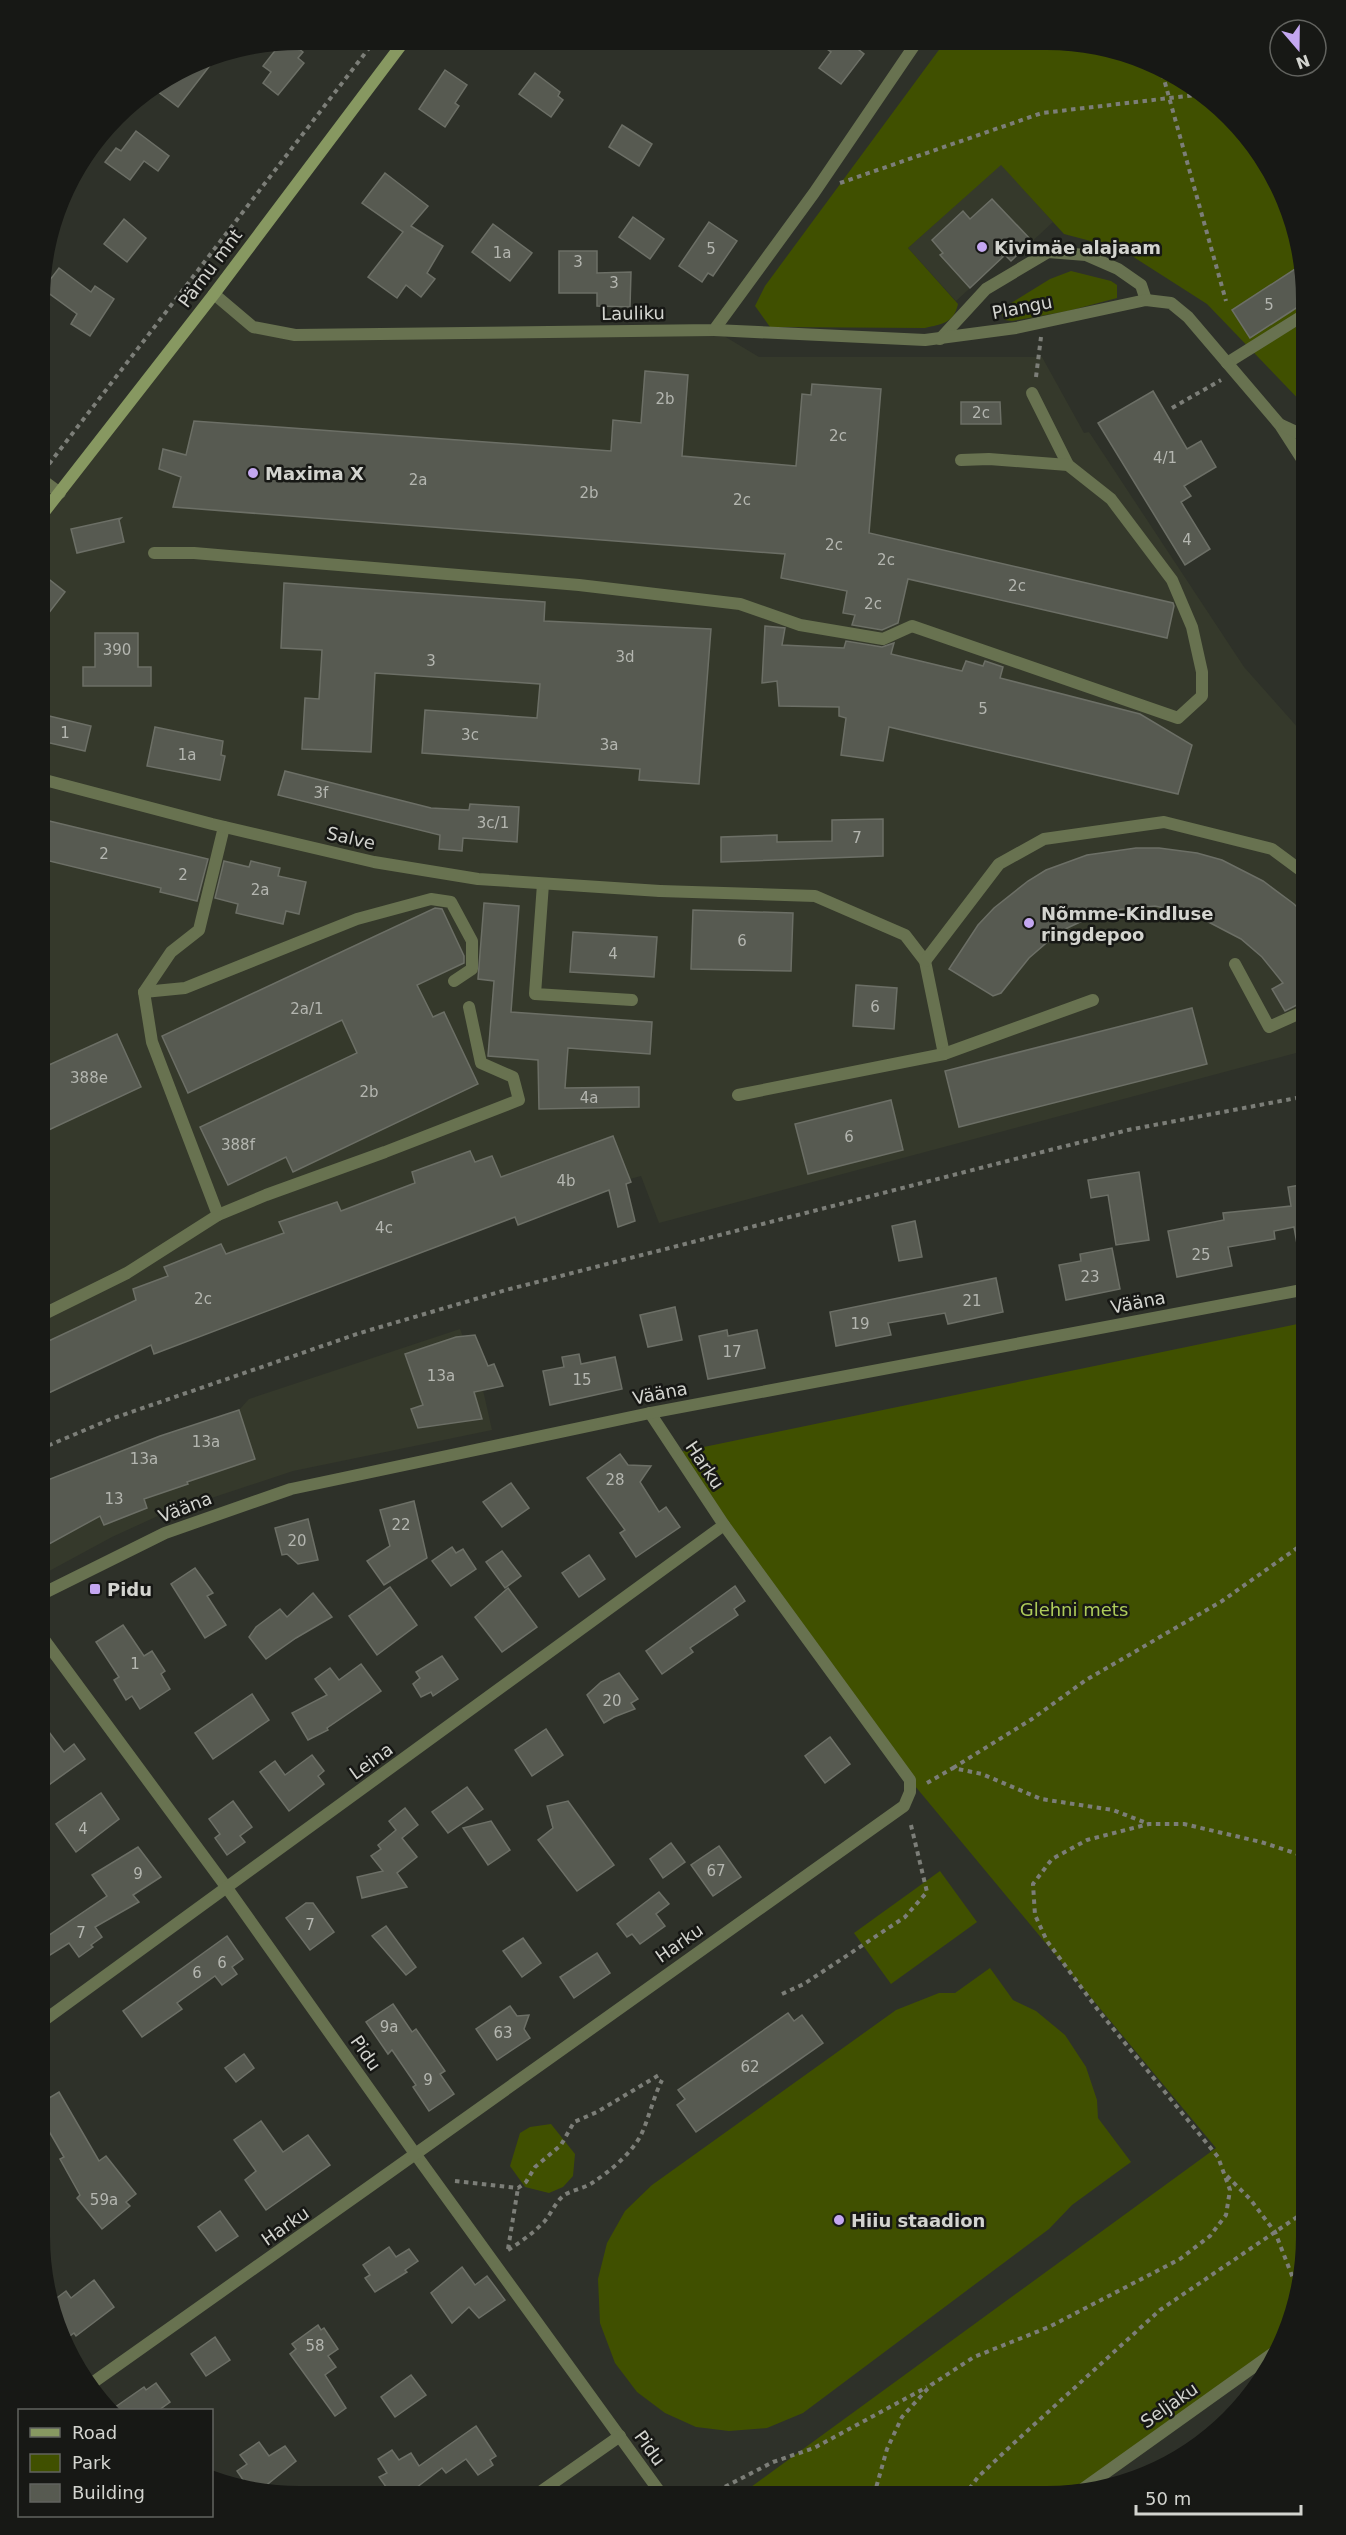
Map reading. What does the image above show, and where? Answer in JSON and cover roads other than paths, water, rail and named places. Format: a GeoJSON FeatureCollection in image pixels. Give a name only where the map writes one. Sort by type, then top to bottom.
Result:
{"type":"FeatureCollection","features":[{"type":"Feature","properties":{"kind":"main road","name":"Pärnu mnt"},"geometry":{"type":"LineString","coordinates":[[50,505],[214,294],[397,50]]}},
{"type":"Feature","properties":{"kind":"street"},"geometry":{"type":"LineString","coordinates":[[714,330],[814,193],[911,50]]}},
{"type":"Feature","properties":{"kind":"street"},"geometry":{"type":"LineString","coordinates":[[940,339],[986,289],[1048,252],[1086,255],[1118,269],[1141,285],[1146,300]]}},
{"type":"Feature","properties":{"kind":"street","name":"Lauliku"},"geometry":{"type":"LineString","coordinates":[[214,294],[253,327],[295,335],[714,330]]}},
{"type":"Feature","properties":{"kind":"street","name":"Plangu"},"geometry":{"type":"LineString","coordinates":[[714,330],[925,340],[1042,322],[1146,300],[1171,303],[1188,317],[1280,425],[1296,450]]}},
{"type":"Feature","properties":{"kind":"street"},"geometry":{"type":"LineString","coordinates":[[1231,368],[1296,321]]}},
{"type":"Feature","properties":{"kind":"street"},"geometry":{"type":"LineString","coordinates":[[154,553],[194,553],[579,585],[740,604],[800,625],[883,639],[912,626],[1178,718],[1202,696],[1202,672],[1192,627],[1172,579],[1111,499],[1068,465],[1032,393]]}},
{"type":"Feature","properties":{"kind":"street","name":"Plangu"},"geometry":{"type":"LineString","coordinates":[[1280,425],[1296,432]]}},
{"type":"Feature","properties":{"kind":"street"},"geometry":{"type":"LineString","coordinates":[[961,460],[989,459],[1068,465]]}},
{"type":"Feature","properties":{"kind":"street"},"geometry":{"type":"LineString","coordinates":[[50,486],[60,493]]}},
{"type":"Feature","properties":{"kind":"street","name":"Salve"},"geometry":{"type":"LineString","coordinates":[[50,781],[224,827],[374,862],[478,879],[660,891],[815,896],[905,935],[925,961]]}},
{"type":"Feature","properties":{"kind":"street"},"geometry":{"type":"LineString","coordinates":[[944,1054],[925,961],[999,864],[1044,838],[1164,822],[1272,849],[1296,867]]}},
{"type":"Feature","properties":{"kind":"street"},"geometry":{"type":"LineString","coordinates":[[218,1215],[152,1042],[144,992],[171,952],[199,930],[224,827]]}},
{"type":"Feature","properties":{"kind":"street"},"geometry":{"type":"LineString","coordinates":[[543,884],[535,994],[632,1000]]}},
{"type":"Feature","properties":{"kind":"street"},"geometry":{"type":"LineString","coordinates":[[144,992],[185,988],[357,919],[431,899],[451,902],[472,941],[472,969],[454,981]]}},
{"type":"Feature","properties":{"kind":"street"},"geometry":{"type":"LineString","coordinates":[[1235,963],[1269,1027],[1296,1015]]}},
{"type":"Feature","properties":{"kind":"street"},"geometry":{"type":"LineString","coordinates":[[738,1095],[944,1054],[1093,1000]]}},
{"type":"Feature","properties":{"kind":"street"},"geometry":{"type":"LineString","coordinates":[[50,1311],[127,1273],[218,1215],[519,1100],[513,1077],[481,1063],[469,1007]]}},
{"type":"Feature","properties":{"kind":"street","name":"Vääna"},"geometry":{"type":"LineString","coordinates":[[50,1590],[165,1533],[291,1489],[650,1413],[1296,1290]]}},
{"type":"Feature","properties":{"kind":"street","name":"Harku"},"geometry":{"type":"LineString","coordinates":[[96,2381],[904,1806],[910,1792],[910,1780],[724,1525],[650,1413]]}},
{"type":"Feature","properties":{"kind":"street","name":"Leina"},"geometry":{"type":"LineString","coordinates":[[50,2016],[724,1525]]}},
{"type":"Feature","properties":{"kind":"street","name":"Pidu"},"geometry":{"type":"LineString","coordinates":[[50,1648],[227,1888],[436,2183],[656,2486]]}},
{"type":"Feature","properties":{"kind":"street","name":"Seljaku"},"geometry":{"type":"LineString","coordinates":[[1092,2482],[1264,2360]]}},
{"type":"Feature","properties":{"kind":"street"},"geometry":{"type":"LineString","coordinates":[[548,2486],[620,2436]]}},
{"type":"Feature","properties":{"kind":"place","name":"Kivimäe alajaam"},"geometry":{"type":"Point","coordinates":[982,247]}},
{"type":"Feature","properties":{"kind":"place","name":"Maxima X"},"geometry":{"type":"Point","coordinates":[253,473]}},
{"type":"Feature","properties":{"kind":"place","name":"Nõmme-Kindluse ringdepoo"},"geometry":{"type":"Point","coordinates":[1029,923]}},
{"type":"Feature","properties":{"kind":"place","name":"Pidu"},"geometry":{"type":"Point","coordinates":[95,1589]}},
{"type":"Feature","properties":{"kind":"place","name":"Hiiu staadion"},"geometry":{"type":"Point","coordinates":[839,2220]}},
{"type":"Feature","properties":{"kind":"park label","name":"Glehni mets"},"geometry":{"type":"Point","coordinates":[1074,1609]}}]}
